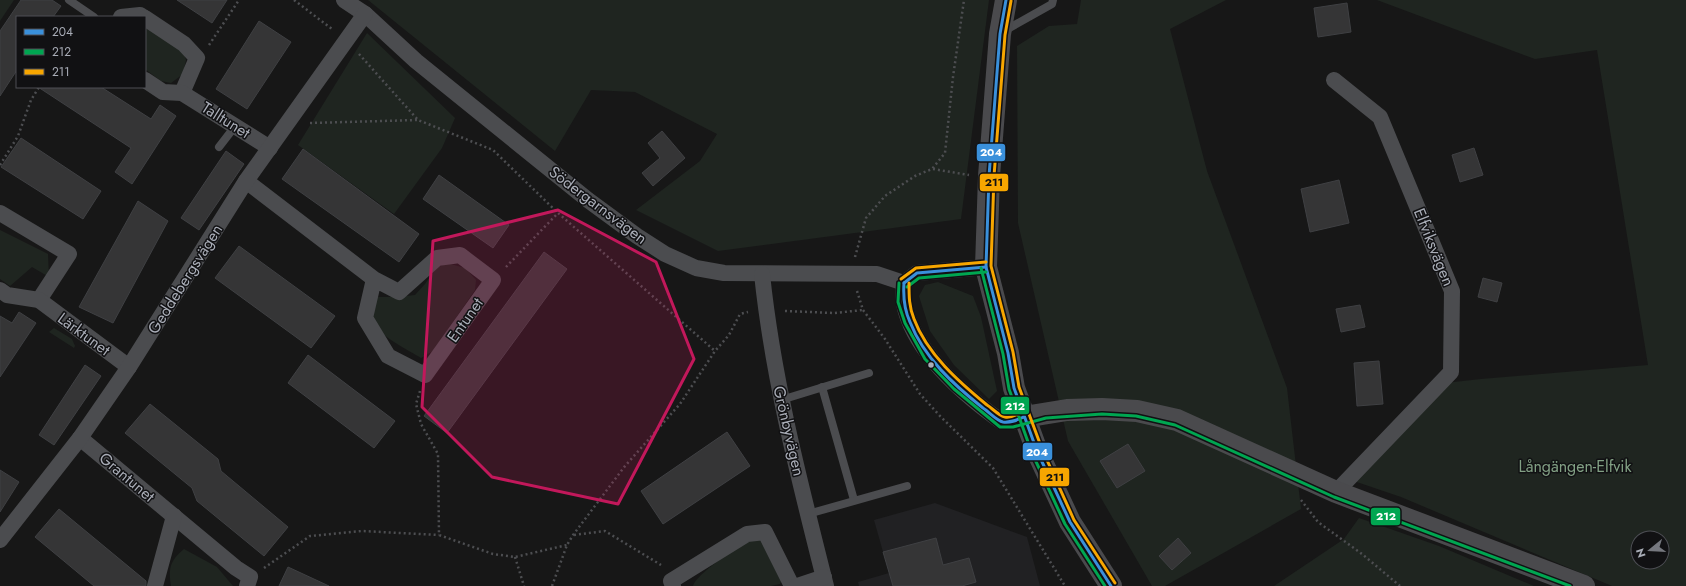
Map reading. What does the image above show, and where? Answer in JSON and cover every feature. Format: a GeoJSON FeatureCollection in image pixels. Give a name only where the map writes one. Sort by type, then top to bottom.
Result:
{"type":"FeatureCollection","features":[{"type":"Feature","properties":{"kind":"street","name":"Södergarnsvägen"},"geometry":{"type":"LineString","coordinates":[[344,0],[365,14],[422,66],[588,200],[637,236],[665,254],[696,268],[724,273],[877,274],[904,283]]}},
{"type":"Feature","properties":{"kind":"street"},"geometry":{"type":"LineString","coordinates":[[1006,0],[1000,34],[989,176],[986,267],[1008,354],[1014,388],[1024,417],[1057,498],[1070,522],[1111,586]]}},
{"type":"Feature","properties":{"kind":"street","name":"Geddebergsvägen"},"geometry":{"type":"LineString","coordinates":[[0,540],[80,438],[130,367],[246,181],[285,124],[365,14]]}},
{"type":"Feature","properties":{"kind":"street"},"geometry":{"type":"LineString","coordinates":[[130,16],[141,16]]}},
{"type":"Feature","properties":{"kind":"street"},"geometry":{"type":"LineString","coordinates":[[146,19],[184,44],[197,58],[182,93]]}},
{"type":"Feature","properties":{"kind":"street","name":"Elfviksvägen"},"geometry":{"type":"LineString","coordinates":[[1334,80],[1380,117],[1452,291],[1451,372],[1336,492]]}},
{"type":"Feature","properties":{"kind":"street","name":"Talltunet"},"geometry":{"type":"LineString","coordinates":[[146,81],[163,92],[182,93],[236,125],[270,148]]}},
{"type":"Feature","properties":{"kind":"street","name":"Entunet"},"geometry":{"type":"LineString","coordinates":[[246,181],[374,279],[400,292],[437,258],[460,255],[493,280],[425,375]]}},
{"type":"Feature","properties":{"kind":"street"},"geometry":{"type":"LineString","coordinates":[[0,213],[69,254],[39,300]]}},
{"type":"Feature","properties":{"kind":"street"},"geometry":{"type":"LineString","coordinates":[[986,267],[917,273],[904,283],[904,304],[915,333],[933,360],[953,382],[1002,422],[1012,422],[1024,417],[1052,412],[1102,409],[1154,413],[1177,420],[1336,492],[1584,586]]}},
{"type":"Feature","properties":{"kind":"street","name":"Grönbyvägen"},"geometry":{"type":"LineString","coordinates":[[762,274],[772,353],[781,400],[825,581]]}},
{"type":"Feature","properties":{"kind":"street"},"geometry":{"type":"LineString","coordinates":[[374,279],[365,318],[388,356],[425,375]]}},
{"type":"Feature","properties":{"kind":"street","name":"Lärktunet"},"geometry":{"type":"LineString","coordinates":[[0,290],[7,295],[39,300],[130,367]]}},
{"type":"Feature","properties":{"kind":"street","name":"Grantunet"},"geometry":{"type":"LineString","coordinates":[[80,438],[236,568],[248,582]]}},
{"type":"Feature","properties":{"kind":"street"},"geometry":{"type":"LineString","coordinates":[[155,586],[174,516]]}},
{"type":"Feature","properties":{"kind":"street"},"geometry":{"type":"LineString","coordinates":[[676,581],[747,534],[765,532],[792,586]]}},
{"type":"Feature","properties":{"kind":"street"},"geometry":{"type":"LineString","coordinates":[[797,586],[825,581]]}},
{"type":"Feature","properties":{"kind":"lane"},"geometry":{"type":"LineString","coordinates":[[69,0],[93,16]]}},
{"type":"Feature","properties":{"kind":"lane"},"geometry":{"type":"LineString","coordinates":[[1000,34],[1052,4],[1053,0]]}},
{"type":"Feature","properties":{"kind":"lane"},"geometry":{"type":"LineString","coordinates":[[219,147],[236,125]]}},
{"type":"Feature","properties":{"kind":"lane"},"geometry":{"type":"LineString","coordinates":[[781,400],[869,373]]}},
{"type":"Feature","properties":{"kind":"lane"},"geometry":{"type":"LineString","coordinates":[[822,387],[854,500]]}},
{"type":"Feature","properties":{"kind":"lane"},"geometry":{"type":"LineString","coordinates":[[808,514],[907,486]]}},
{"type":"Feature","properties":{"kind":"path"},"geometry":{"type":"LineString","coordinates":[[197,58],[207,47],[239,0]]}},
{"type":"Feature","properties":{"kind":"path"},"geometry":{"type":"LineString","coordinates":[[294,0],[346,39],[418,120]]}},
{"type":"Feature","properties":{"kind":"path"},"geometry":{"type":"LineString","coordinates":[[964,0],[953,77],[945,153],[932,169],[914,176],[885,196],[866,218],[856,251],[853,274],[863,310],[885,339],[920,394],[940,416],[993,468],[1065,586]]}},
{"type":"Feature","properties":{"kind":"path"},"geometry":{"type":"LineString","coordinates":[[0,165],[18,136],[31,100],[38,88]]}},
{"type":"Feature","properties":{"kind":"path"},"geometry":{"type":"LineString","coordinates":[[285,124],[418,120],[493,150],[558,213],[715,350]]}},
{"type":"Feature","properties":{"kind":"path"},"geometry":{"type":"LineString","coordinates":[[493,280],[558,213]]}},
{"type":"Feature","properties":{"kind":"path"},"geometry":{"type":"LineString","coordinates":[[552,586],[573,535],[625,466],[680,404],[715,350],[729,335],[740,314],[766,310],[834,313],[863,310]]}},
{"type":"Feature","properties":{"kind":"path"},"geometry":{"type":"LineString","coordinates":[[425,375],[416,404],[421,424],[438,454],[439,535]]}},
{"type":"Feature","properties":{"kind":"path"},"geometry":{"type":"LineString","coordinates":[[1287,470],[1294,492],[1318,522],[1362,554],[1400,586]]}},
{"type":"Feature","properties":{"kind":"path"},"geometry":{"type":"LineString","coordinates":[[248,582],[310,536],[362,531],[439,535],[493,554],[515,557],[568,545]]}},
{"type":"Feature","properties":{"kind":"path"},"geometry":{"type":"LineString","coordinates":[[573,535],[605,531],[676,581]]}},
{"type":"Feature","properties":{"kind":"path"},"geometry":{"type":"LineString","coordinates":[[515,557],[524,586]]}},
{"type":"Feature","properties":{"kind":"highlighted area"},"geometry":{"type":"Polygon","coordinates":[[[558,210],[656,262],[694,359],[618,504],[492,477],[422,407],[433,241],[558,210]]]}},
{"type":"Feature","properties":{"kind":"shaded area"},"geometry":{"type":"Polygon","coordinates":[[[935,503],[1027,537],[1040,586],[859,586],[858,582],[889,573],[874,520],[935,503]]]}},
{"type":"Feature","properties":{"kind":"green space"},"geometry":{"type":"Polygon","coordinates":[[[0,0],[14,0],[0,21],[0,0]]]}},
{"type":"Feature","properties":{"kind":"green space"},"geometry":{"type":"Polygon","coordinates":[[[368,0],[989,0],[961,219],[718,251],[636,210],[700,161],[717,134],[635,92],[591,90],[555,151],[368,0]]]}},
{"type":"Feature","properties":{"kind":"green space"},"geometry":{"type":"Polygon","coordinates":[[[1081,0],[1226,0],[1170,29],[1207,171],[1287,388],[1301,509],[1165,586],[1152,586],[1068,441],[1018,223],[1017,46],[1049,26],[1077,24],[1081,0]]]}},
{"type":"Feature","properties":{"kind":"green space","name":"Långängen-Elfvik"},"geometry":{"type":"Polygon","coordinates":[[[1377,0],[1686,0],[1686,586],[1612,586],[1401,497],[1342,477],[1436,384],[1648,365],[1597,50],[1535,59],[1377,0]]]}},
{"type":"Feature","properties":{"kind":"green space"},"geometry":{"type":"Polygon","coordinates":[[[146,25],[184,51],[186,60],[183,74],[171,83],[161,81],[146,70],[146,25]]]}},
{"type":"Feature","properties":{"kind":"green space"},"geometry":{"type":"Polygon","coordinates":[[[367,33],[455,118],[442,148],[394,214],[298,145],[367,33]]]}},
{"type":"Feature","properties":{"kind":"green space"},"geometry":{"type":"Polygon","coordinates":[[[0,230],[48,254],[49,277],[32,267],[10,286],[0,279],[0,230]]]}},
{"type":"Feature","properties":{"kind":"green space"},"geometry":{"type":"Polygon","coordinates":[[[447,263],[465,268],[476,280],[475,290],[433,351],[421,358],[383,334],[375,325],[373,311],[376,297],[415,295],[436,268],[447,263]]]}},
{"type":"Feature","properties":{"kind":"green space"},"geometry":{"type":"Polygon","coordinates":[[[938,282],[973,296],[981,317],[997,391],[989,399],[954,365],[930,331],[919,296],[925,285],[938,282]]]}},
{"type":"Feature","properties":{"kind":"green space"},"geometry":{"type":"Polygon","coordinates":[[[54,328],[72,339],[75,346],[74,348],[49,332],[54,328]]]}},
{"type":"Feature","properties":{"kind":"green space"},"geometry":{"type":"Polygon","coordinates":[[[1359,518],[1439,546],[1534,586],[1274,586],[1344,539],[1359,518]]]}},
{"type":"Feature","properties":{"kind":"green space"},"geometry":{"type":"Polygon","coordinates":[[[762,539],[782,579],[780,584],[771,586],[693,586],[701,575],[727,555],[749,541],[762,539]]]}},
{"type":"Feature","properties":{"kind":"green space"},"geometry":{"type":"Polygon","coordinates":[[[184,549],[217,567],[233,586],[171,586],[171,565],[184,549]]]}},
{"type":"Feature","properties":{"kind":"building"},"geometry":{"type":"Polygon","coordinates":[[[21,0],[52,0],[61,6],[54,16],[16,16],[16,72],[0,96],[0,31],[21,0]]]}},
{"type":"Feature","properties":{"kind":"building"},"geometry":{"type":"Polygon","coordinates":[[[177,0],[227,0],[212,23],[177,0]]]}},
{"type":"Feature","properties":{"kind":"building"},"geometry":{"type":"Polygon","coordinates":[[[1347,3],[1351,32],[1318,37],[1314,8],[1347,3]]]}},
{"type":"Feature","properties":{"kind":"building"},"geometry":{"type":"Polygon","coordinates":[[[259,21],[291,42],[247,109],[216,89],[259,21]]]}},
{"type":"Feature","properties":{"kind":"building"},"geometry":{"type":"Polygon","coordinates":[[[40,88],[103,88],[151,119],[160,105],[176,116],[132,184],[115,172],[131,148],[40,88]]]}},
{"type":"Feature","properties":{"kind":"building"},"geometry":{"type":"Polygon","coordinates":[[[662,131],[685,158],[653,186],[642,173],[660,158],[648,143],[662,131]]]}},
{"type":"Feature","properties":{"kind":"building"},"geometry":{"type":"Polygon","coordinates":[[[21,138],[101,191],[83,219],[1,167],[21,138]]]}},
{"type":"Feature","properties":{"kind":"building"},"geometry":{"type":"Polygon","coordinates":[[[1474,148],[1483,175],[1460,182],[1452,155],[1474,148]]]}},
{"type":"Feature","properties":{"kind":"building"},"geometry":{"type":"Polygon","coordinates":[[[303,149],[419,234],[399,262],[282,179],[303,149]]]}},
{"type":"Feature","properties":{"kind":"building"},"geometry":{"type":"Polygon","coordinates":[[[226,151],[244,164],[199,230],[181,218],[226,151]]]}},
{"type":"Feature","properties":{"kind":"building"},"geometry":{"type":"Polygon","coordinates":[[[439,175],[509,225],[493,248],[423,199],[439,175]]]}},
{"type":"Feature","properties":{"kind":"building"},"geometry":{"type":"Polygon","coordinates":[[[1339,180],[1349,223],[1310,232],[1301,189],[1339,180]]]}},
{"type":"Feature","properties":{"kind":"building"},"geometry":{"type":"Polygon","coordinates":[[[138,201],[168,221],[113,323],[79,307],[138,201]]]}},
{"type":"Feature","properties":{"kind":"building"},"geometry":{"type":"Polygon","coordinates":[[[239,246],[335,316],[311,348],[215,278],[239,246]]]}},
{"type":"Feature","properties":{"kind":"building"},"geometry":{"type":"Polygon","coordinates":[[[544,252],[567,269],[447,433],[424,416],[544,252]]]}},
{"type":"Feature","properties":{"kind":"building"},"geometry":{"type":"Polygon","coordinates":[[[1483,278],[1502,283],[1497,302],[1478,297],[1483,278]]]}},
{"type":"Feature","properties":{"kind":"building"},"geometry":{"type":"Polygon","coordinates":[[[1360,305],[1365,327],[1341,332],[1336,309],[1360,305]]]}},
{"type":"Feature","properties":{"kind":"building"},"geometry":{"type":"Polygon","coordinates":[[[19,312],[36,323],[0,377],[0,316],[12,323],[19,312]]]}},
{"type":"Feature","properties":{"kind":"building"},"geometry":{"type":"Polygon","coordinates":[[[308,355],[395,421],[374,448],[288,383],[308,355]]]}},
{"type":"Feature","properties":{"kind":"building"},"geometry":{"type":"Polygon","coordinates":[[[1379,361],[1383,404],[1357,406],[1354,363],[1379,361]]]}},
{"type":"Feature","properties":{"kind":"building"},"geometry":{"type":"Polygon","coordinates":[[[85,365],[101,376],[54,445],[39,435],[85,365]]]}},
{"type":"Feature","properties":{"kind":"building"},"geometry":{"type":"Polygon","coordinates":[[[150,404],[218,459],[221,471],[288,527],[264,556],[197,501],[192,488],[125,433],[150,404]]]}},
{"type":"Feature","properties":{"kind":"building"},"geometry":{"type":"Polygon","coordinates":[[[727,432],[750,466],[663,524],[641,491],[727,432]]]}},
{"type":"Feature","properties":{"kind":"building"},"geometry":{"type":"Polygon","coordinates":[[[1128,444],[1145,471],[1117,488],[1100,461],[1128,444]]]}},
{"type":"Feature","properties":{"kind":"building"},"geometry":{"type":"Polygon","coordinates":[[[0,470],[19,482],[0,512],[0,470]]]}},
{"type":"Feature","properties":{"kind":"building"},"geometry":{"type":"Polygon","coordinates":[[[59,509],[146,581],[146,586],[94,586],[35,537],[59,509]]]}},
{"type":"Feature","properties":{"kind":"building"},"geometry":{"type":"Polygon","coordinates":[[[936,538],[943,565],[969,558],[976,582],[962,586],[893,586],[883,552],[936,538]]]}},
{"type":"Feature","properties":{"kind":"building"},"geometry":{"type":"Polygon","coordinates":[[[1178,538],[1191,553],[1172,570],[1159,556],[1178,538]]]}},
{"type":"Feature","properties":{"kind":"building"},"geometry":{"type":"Polygon","coordinates":[[[288,567],[329,586],[279,586],[288,567]]]}},
{"type":"Feature","properties":{"kind":"transit line","name":"204"},"geometry":{"type":"LineString","coordinates":[[1006,0],[1000,34],[989,176],[986,267],[1008,353],[1014,388],[1037,451],[1070,522],[1111,586]]}},
{"type":"Feature","properties":{"kind":"transit line","name":"211"},"geometry":{"type":"LineString","coordinates":[[1011,1],[1005,35],[994,176],[991,266],[1013,352],[1019,387],[1042,449],[1074,520],[1115,583]]}},
{"type":"Feature","properties":{"kind":"transit line","name":"211"},"geometry":{"type":"LineString","coordinates":[[901,279],[916,268],[986,262]]}},
{"type":"Feature","properties":{"kind":"transit line","name":"204"},"geometry":{"type":"LineString","coordinates":[[904,283],[917,273],[986,267]]}},
{"type":"Feature","properties":{"kind":"transit line","name":"212"},"geometry":{"type":"LineString","coordinates":[[981,268],[1003,354],[1009,389],[1032,453],[1065,524],[1105,586]]}},
{"type":"Feature","properties":{"kind":"transit line","name":"212"},"geometry":{"type":"LineString","coordinates":[[907,287],[919,278],[986,272]]}},
{"type":"Feature","properties":{"kind":"transit line","name":"212"},"geometry":{"type":"LineString","coordinates":[[899,283],[898,302],[905,323],[925,359],[954,389],[1000,427],[1013,427],[1046,418],[1102,414],[1136,416],[1175,425],[1334,497],[1570,586]]}},
{"type":"Feature","properties":{"kind":"transit line","name":"204"},"geometry":{"type":"LineString","coordinates":[[904,283],[904,303],[910,322],[923,347],[941,370],[961,390],[998,420],[1009,422],[1024,417]]}},
{"type":"Feature","properties":{"kind":"transit line","name":"211"},"geometry":{"type":"LineString","coordinates":[[909,283],[909,297],[912,315],[920,332],[935,356],[966,387],[1000,415],[1009,417],[1022,412]]}}]}
